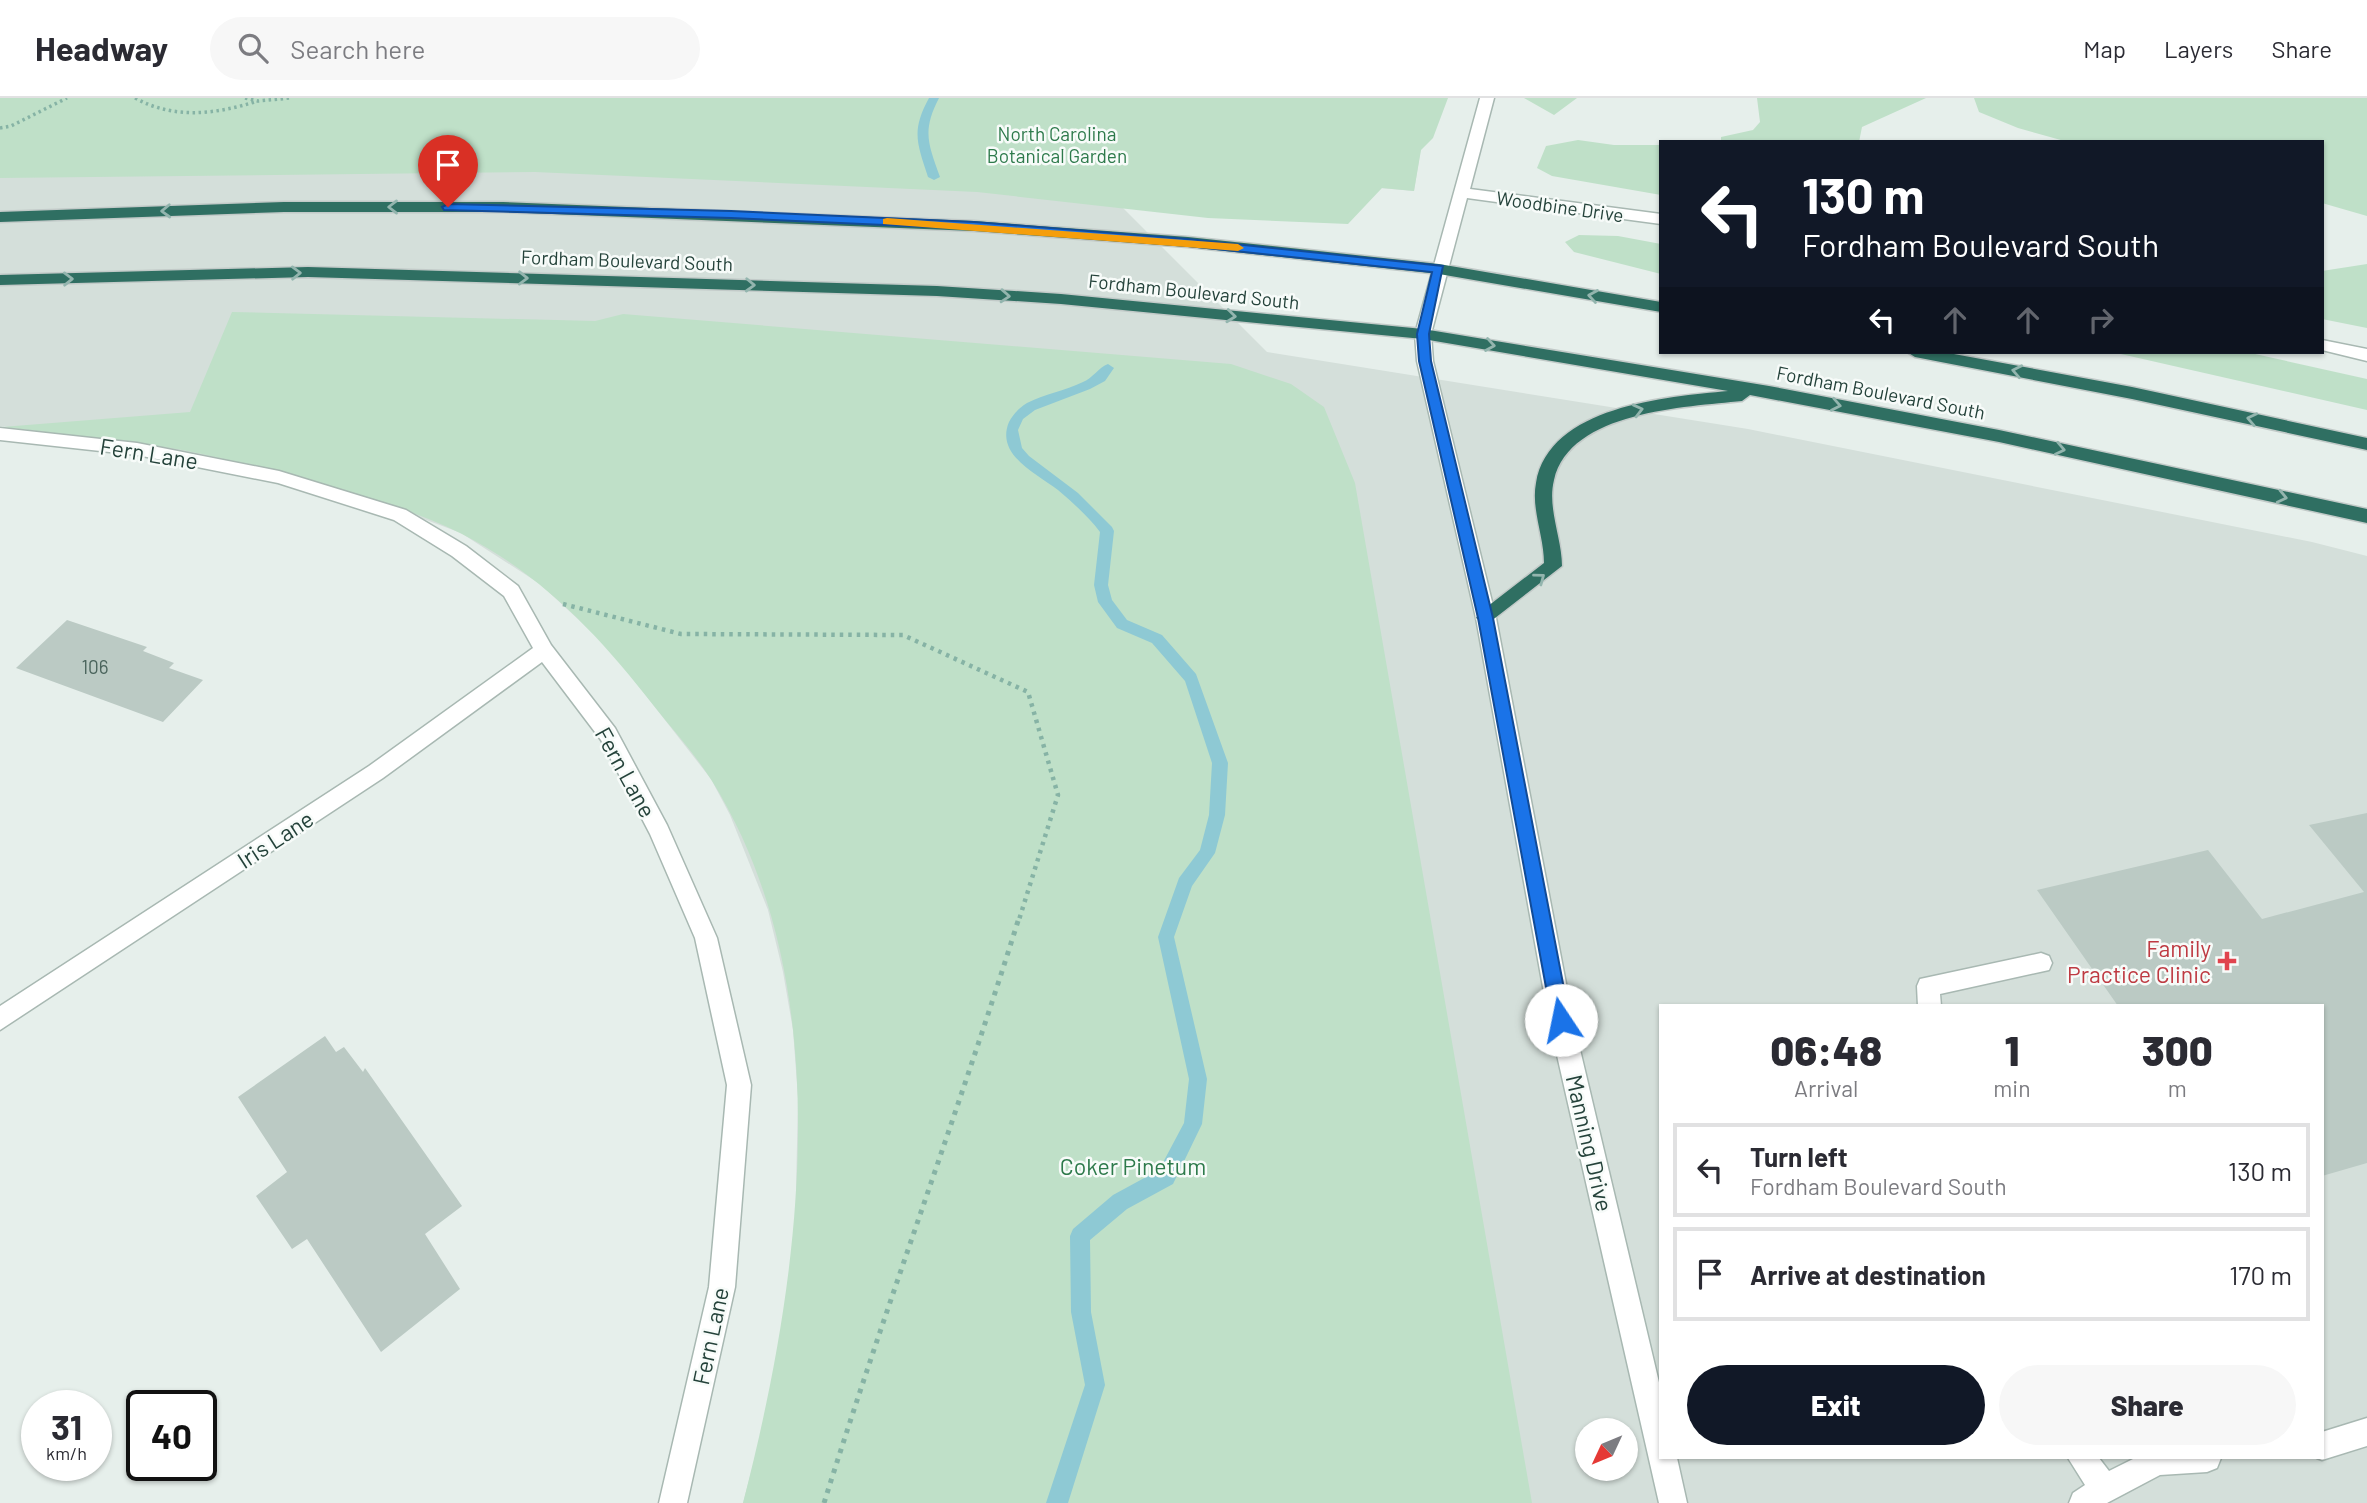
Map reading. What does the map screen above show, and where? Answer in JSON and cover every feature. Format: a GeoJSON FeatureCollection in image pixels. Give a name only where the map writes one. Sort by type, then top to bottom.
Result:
{"type":"FeatureCollection","features":[{"type":"Feature","properties":{"kind":"highway","name":"Fordham Boulevard South"},"geometry":{"type":"LineString","coordinates":[[0,217],[284,207],[503,207],[731,214],[974,226],[1161,240],[1439,269],[1659,307]]}},
{"type":"Feature","properties":{"kind":"highway","name":"Fordham Boulevard South"},"geometry":{"type":"LineString","coordinates":[[0,280],[308,272],[909,290],[1061,299],[1423,334],[1769,392],[2013,439],[2367,516]]}},
{"type":"Feature","properties":{"kind":"highway"},"geometry":{"type":"LineString","coordinates":[[1926,354],[2132,393],[2367,444]]}},
{"type":"Feature","properties":{"kind":"highway"},"geometry":{"type":"LineString","coordinates":[[1486,618],[1553,566],[1544,510],[1545,479],[1556,455],[1571,439],[1616,416],[1651,407],[1769,392]]}},
{"type":"Feature","properties":{"kind":"street","name":"Manning Drive"},"geometry":{"type":"LineString","coordinates":[[1487,98],[1459,192],[1423,334],[1431,390],[1486,618],[1561,1020],[1659,1441]]}},
{"type":"Feature","properties":{"kind":"street","name":"Woodbine Drive"},"geometry":{"type":"LineString","coordinates":[[1459,192],[1659,219]]}},
{"type":"Feature","properties":{"kind":"street"},"geometry":{"type":"LineString","coordinates":[[2324,345],[2367,355]]}},
{"type":"Feature","properties":{"kind":"street","name":"Fern Lane"},"geometry":{"type":"LineString","coordinates":[[0,434],[137,449],[291,481],[400,515],[459,551],[511,591],[544,650],[608,734],[659,831],[706,938],[739,1085],[722,1287],[673,1503]]}},
{"type":"Feature","properties":{"kind":"street","name":"Iris Lane"},"geometry":{"type":"LineString","coordinates":[[0,1019],[376,772],[544,650]]}},
{"type":"Feature","properties":{"kind":"street"},"geometry":{"type":"LineString","coordinates":[[1930,1004],[1928,986],[2041,963]]}},
{"type":"Feature","properties":{"kind":"street"},"geometry":{"type":"LineString","coordinates":[[2324,1446],[2367,1432]]}},
{"type":"Feature","properties":{"kind":"street"},"geometry":{"type":"LineString","coordinates":[[1662,1459],[1673,1503]]}},
{"type":"Feature","properties":{"kind":"street"},"geometry":{"type":"LineString","coordinates":[[2082,1459],[2094,1495],[2158,1461],[2191,1459]]}},
{"type":"Feature","properties":{"kind":"path"},"geometry":{"type":"LineString","coordinates":[[0,128],[12,125],[54,100],[66,98]]}},
{"type":"Feature","properties":{"kind":"path"},"geometry":{"type":"LineString","coordinates":[[135,98],[159,108],[183,113],[234,109],[258,101],[290,98]]}},
{"type":"Feature","properties":{"kind":"path"},"geometry":{"type":"LineString","coordinates":[[244,98],[258,101]]}},
{"type":"Feature","properties":{"kind":"path"},"geometry":{"type":"LineString","coordinates":[[511,591],[681,634],[903,635],[1028,692],[1058,795],[976,1056],[877,1331],[824,1503]]}},
{"type":"Feature","properties":{"kind":"shaded area"},"geometry":{"type":"Polygon","coordinates":[[[0,98],[1429,98],[1414,191],[1112,164],[1108,193],[1267,352],[1748,429],[2312,542],[2367,556],[2367,1503],[743,1503],[764,1423],[784,1320],[795,1236],[798,1098],[793,1030],[783,972],[768,910],[730,815],[711,779],[608,647],[540,584],[461,533],[365,497],[227,460],[144,444],[0,426],[0,98]]]}},
{"type":"Feature","properties":{"kind":"green space","name":"North Carolina Botanical Garden"},"geometry":{"type":"Polygon","coordinates":[[[0,98],[1448,98],[1433,138],[1421,150],[1414,191],[1382,188],[1348,224],[1208,218],[977,192],[535,172],[0,178],[0,98]]]}},
{"type":"Feature","properties":{"kind":"green space"},"geometry":{"type":"Polygon","coordinates":[[[1524,98],[1577,98],[1554,115],[1524,98]]]}},
{"type":"Feature","properties":{"kind":"green space"},"geometry":{"type":"Polygon","coordinates":[[[1757,98],[1926,98],[1862,127],[1859,140],[1721,140],[1721,137],[1753,130],[1760,122],[1757,98]]]}},
{"type":"Feature","properties":{"kind":"green space"},"geometry":{"type":"Polygon","coordinates":[[[1974,98],[2367,98],[2367,216],[2324,204],[2324,140],[2061,140],[2018,128],[1979,112],[1974,98]]]}},
{"type":"Feature","properties":{"kind":"green space"},"geometry":{"type":"Polygon","coordinates":[[[1578,140],[1614,145],[1659,145],[1659,195],[1552,176],[1537,168],[1546,146],[1578,140]]]}},
{"type":"Feature","properties":{"kind":"green space"},"geometry":{"type":"Polygon","coordinates":[[[1579,235],[1618,236],[1659,244],[1659,273],[1574,252],[1565,242],[1579,235]]]}},
{"type":"Feature","properties":{"kind":"green space"},"geometry":{"type":"Polygon","coordinates":[[[2367,264],[2367,328],[2324,319],[2324,271],[2367,264]]]}},
{"type":"Feature","properties":{"kind":"green space","name":"Coker Pinetum"},"geometry":{"type":"Polygon","coordinates":[[[232,312],[595,321],[623,314],[1231,364],[1291,384],[1324,407],[1355,483],[1532,1503],[743,1503],[764,1416],[781,1325],[793,1231],[798,1136],[794,1042],[780,950],[753,863],[712,781],[633,680],[567,609],[518,568],[491,550],[445,526],[410,512],[234,462],[160,446],[2,427],[190,412],[232,312]]]}},
{"type":"Feature","properties":{"kind":"green space"},"geometry":{"type":"Polygon","coordinates":[[[2121,354],[2255,354],[2367,379],[2367,410],[2121,354]]]}},
{"type":"Feature","properties":{"kind":"building"},"geometry":{"type":"Polygon","coordinates":[[[67,620],[147,647],[143,651],[174,663],[169,668],[203,680],[163,722],[16,668],[67,620]]]}},
{"type":"Feature","properties":{"kind":"building","name":"Family Practice Clinic"},"geometry":{"type":"Polygon","coordinates":[[[2367,813],[2367,1163],[2324,1175],[2324,1004],[2117,1004],[2037,890],[2208,850],[2262,919],[2364,892],[2309,825],[2367,813]]]}},
{"type":"Feature","properties":{"kind":"building"},"geometry":{"type":"Polygon","coordinates":[[[325,1036],[336,1052],[344,1047],[363,1072],[365,1068],[462,1206],[425,1234],[460,1289],[381,1352],[307,1239],[292,1249],[256,1196],[287,1172],[238,1097],[325,1036]]]}},
{"type":"Feature","properties":{"kind":"waterway"},"geometry":{"type":"LineString","coordinates":[[934,98],[924,117],[921,139],[934,177]]}},
{"type":"Feature","properties":{"kind":"waterway"},"geometry":{"type":"LineString","coordinates":[[1057,1503],[1095,1385],[1081,1312],[1080,1236],[1120,1202],[1166,1177],[1193,1124],[1198,1079],[1166,937],[1185,883],[1207,853],[1217,815],[1220,763],[1191,678],[1157,639],[1122,624],[1105,602],[1101,585],[1107,531],[1080,502],[1030,464],[1016,449],[1012,430],[1018,417],[1048,399],[1086,386],[1100,378],[1108,368]]}},
{"type":"Feature","properties":{"kind":"slow traffic"},"geometry":{"type":"LineString","coordinates":[[887,222],[974,226],[1238,248]]}},
{"type":"Feature","properties":{"kind":"place","name":"Family Practice Clinic"},"geometry":{"type":"Point","coordinates":[2227,961]}},
{"type":"Feature","properties":{"kind":"route"},"geometry":{"type":"LineString","coordinates":[[448,207],[731,214],[974,226],[1188,242],[1439,269],[1423,334],[1425,361],[1486,618],[1561,1020]]}}]}
